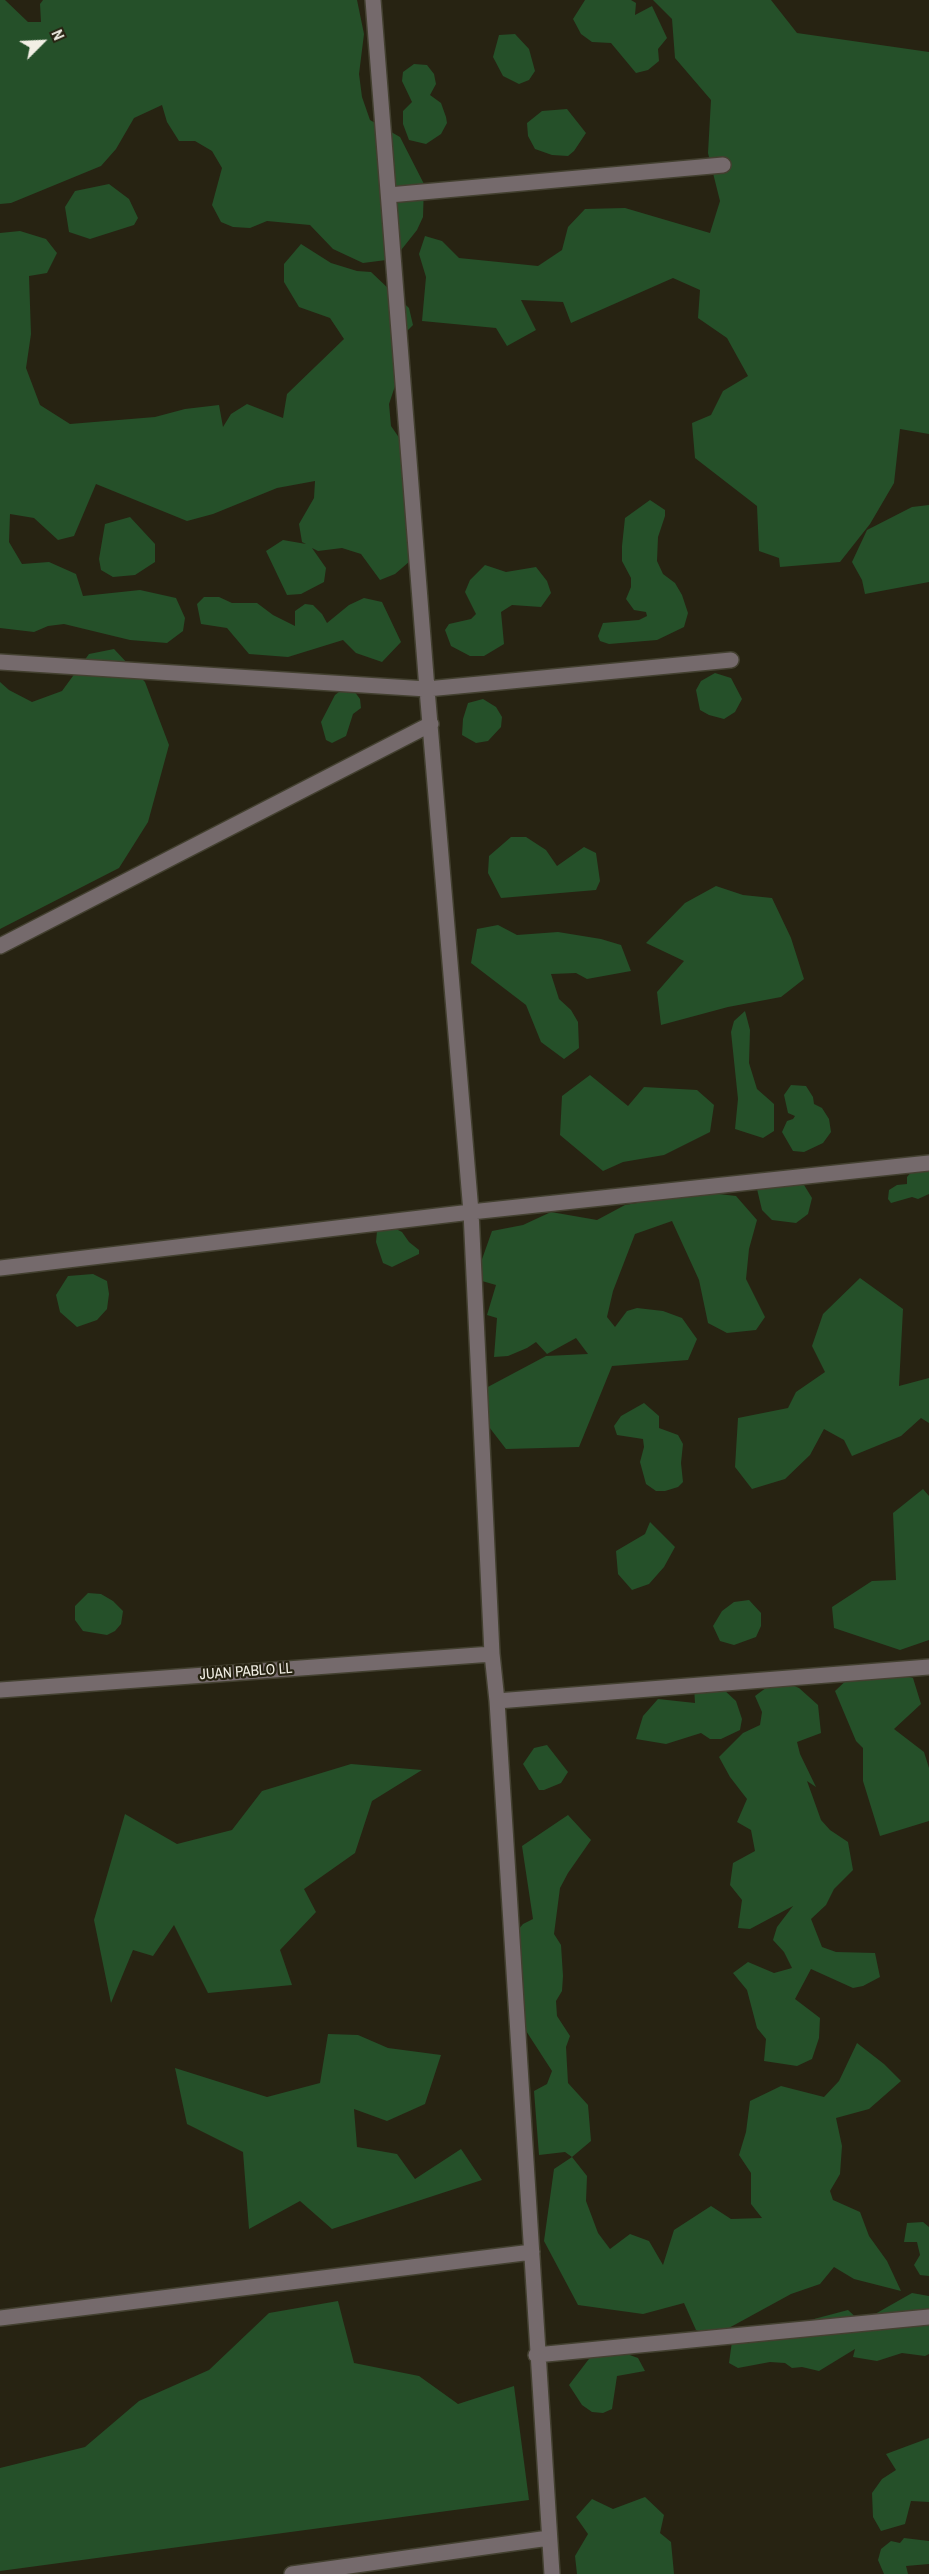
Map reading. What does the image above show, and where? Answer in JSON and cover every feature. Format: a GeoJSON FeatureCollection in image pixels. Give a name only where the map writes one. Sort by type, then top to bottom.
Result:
{"type":"FeatureCollection","features":[{"type":"Feature","properties":{"kind":"street"},"geometry":{"type":"LineString","coordinates":[[373,0],[471,1212],[492,1654],[497,1701],[532,2252],[536,2355],[552,2574]]}},
{"type":"Feature","properties":{"kind":"street"},"geometry":{"type":"LineString","coordinates":[[389,195],[723,165]]}},
{"type":"Feature","properties":{"kind":"street"},"geometry":{"type":"LineString","coordinates":[[0,662],[427,689],[731,660]]}},
{"type":"Feature","properties":{"kind":"street"},"geometry":{"type":"LineString","coordinates":[[0,946],[431,724]]}},
{"type":"Feature","properties":{"kind":"street"},"geometry":{"type":"LineString","coordinates":[[0,1268],[471,1212],[929,1163]]}},
{"type":"Feature","properties":{"kind":"street","name":"JUAN PABLO LL"},"geometry":{"type":"LineString","coordinates":[[0,1690],[492,1654]]}},
{"type":"Feature","properties":{"kind":"street"},"geometry":{"type":"LineString","coordinates":[[497,1701],[929,1666]]}},
{"type":"Feature","properties":{"kind":"street"},"geometry":{"type":"LineString","coordinates":[[0,2318],[532,2252]]}},
{"type":"Feature","properties":{"kind":"street"},"geometry":{"type":"LineString","coordinates":[[536,2355],[929,2317]]}},
{"type":"Feature","properties":{"kind":"street"},"geometry":{"type":"LineString","coordinates":[[292,2574],[549,2538]]}},
{"type":"Feature","properties":{"kind":"green space"},"geometry":{"type":"Polygon","coordinates":[[[0,0],[5,0],[28,22],[41,22],[40,4],[43,0],[357,0],[364,34],[359,74],[362,97],[370,120],[400,137],[424,184],[423,217],[417,230],[394,259],[363,263],[333,249],[310,225],[267,221],[250,228],[233,227],[221,222],[212,205],[222,168],[212,151],[195,141],[179,141],[167,122],[162,105],[134,118],[116,149],[101,166],[11,203],[0,204],[0,0]]]}},
{"type":"Feature","properties":{"kind":"green space"},"geometry":{"type":"Polygon","coordinates":[[[585,0],[631,0],[636,3],[635,15],[652,6],[667,38],[658,49],[659,61],[648,70],[636,73],[611,43],[592,42],[581,34],[573,19],[585,0]]]}},
{"type":"Feature","properties":{"kind":"green space"},"geometry":{"type":"Polygon","coordinates":[[[653,0],[771,0],[797,33],[929,52],[929,434],[900,429],[894,483],[870,524],[840,562],[780,567],[779,558],[759,551],[757,506],[695,458],[692,423],[711,415],[723,391],[748,376],[727,338],[698,318],[700,290],[673,278],[571,323],[563,302],[521,300],[536,330],[507,346],[496,328],[422,321],[426,277],[419,254],[425,236],[442,241],[459,258],[538,266],[562,250],[568,227],[585,209],[625,208],[710,233],[720,201],[708,153],[711,100],[675,58],[672,19],[653,0]]]}},
{"type":"Feature","properties":{"kind":"green space"},"geometry":{"type":"Polygon","coordinates":[[[515,34],[529,49],[535,71],[529,80],[519,84],[503,76],[493,57],[499,35],[515,34]]]}},
{"type":"Feature","properties":{"kind":"green space"},"geometry":{"type":"Polygon","coordinates":[[[414,64],[427,65],[434,74],[436,84],[430,95],[441,103],[447,123],[441,134],[426,144],[409,140],[403,124],[403,111],[412,102],[402,81],[403,72],[414,64]]]}},
{"type":"Feature","properties":{"kind":"green space"},"geometry":{"type":"Polygon","coordinates":[[[567,109],[586,133],[574,151],[568,156],[552,155],[535,149],[528,136],[527,123],[542,111],[567,109]]]}},
{"type":"Feature","properties":{"kind":"green space"},"geometry":{"type":"Polygon","coordinates":[[[109,184],[129,199],[138,218],[134,225],[90,239],[69,232],[65,207],[75,191],[109,184]]]}},
{"type":"Feature","properties":{"kind":"green space"},"geometry":{"type":"Polygon","coordinates":[[[20,231],[46,239],[57,253],[47,273],[29,276],[31,334],[26,368],[40,405],[70,424],[155,417],[185,409],[219,405],[223,427],[231,414],[247,404],[283,418],[287,394],[344,339],[330,318],[299,307],[284,282],[284,264],[301,244],[331,263],[357,271],[371,272],[409,308],[413,325],[400,338],[402,365],[389,404],[391,426],[409,452],[417,555],[395,574],[380,580],[361,554],[342,548],[318,551],[312,548],[326,568],[324,582],[301,594],[287,595],[266,551],[283,540],[306,544],[302,542],[299,524],[314,498],[315,481],[277,488],[213,514],[187,521],[96,484],[74,536],[58,540],[34,518],[10,514],[9,542],[22,564],[49,562],[76,574],[83,596],[140,590],[176,598],[185,618],[183,631],[167,643],[130,640],[64,624],[48,626],[34,632],[0,628],[0,233],[20,231]]]}},
{"type":"Feature","properties":{"kind":"green space"},"geometry":{"type":"Polygon","coordinates":[[[650,500],[665,510],[658,537],[657,561],[663,574],[675,583],[688,613],[684,627],[657,640],[609,644],[600,641],[598,636],[603,623],[639,620],[647,616],[646,612],[634,610],[626,599],[631,587],[631,578],[622,561],[622,546],[625,518],[650,500]]]}},
{"type":"Feature","properties":{"kind":"green space"},"geometry":{"type":"Polygon","coordinates":[[[929,505],[929,582],[865,594],[862,580],[852,562],[867,530],[912,507],[929,505]]]}},
{"type":"Feature","properties":{"kind":"green space"},"geometry":{"type":"Polygon","coordinates":[[[130,517],[155,544],[155,562],[135,575],[113,577],[101,570],[99,559],[105,524],[130,517]]]}},
{"type":"Feature","properties":{"kind":"green space"},"geometry":{"type":"Polygon","coordinates":[[[485,565],[506,572],[536,567],[547,581],[551,593],[541,607],[512,605],[501,612],[504,644],[484,656],[470,656],[451,646],[445,630],[449,624],[471,619],[476,614],[465,592],[470,580],[485,565]]]}},
{"type":"Feature","properties":{"kind":"green space"},"geometry":{"type":"Polygon","coordinates":[[[204,597],[219,597],[232,603],[257,603],[273,615],[295,626],[295,611],[305,604],[313,605],[327,623],[349,605],[364,598],[382,602],[401,642],[382,662],[356,653],[343,640],[288,657],[249,654],[227,628],[201,624],[197,604],[204,597]]]}},
{"type":"Feature","properties":{"kind":"green space"},"geometry":{"type":"Polygon","coordinates":[[[114,649],[145,682],[169,745],[148,822],[119,868],[0,929],[0,682],[9,690],[32,702],[62,691],[89,654],[114,649]]]}},
{"type":"Feature","properties":{"kind":"green space"},"geometry":{"type":"Polygon","coordinates":[[[715,673],[731,678],[742,699],[735,712],[724,719],[700,710],[696,690],[701,681],[715,673]]]}},
{"type":"Feature","properties":{"kind":"green space"},"geometry":{"type":"Polygon","coordinates":[[[349,684],[360,699],[361,708],[353,714],[346,736],[332,743],[326,740],[321,722],[335,695],[349,684]]]}},
{"type":"Feature","properties":{"kind":"green space"},"geometry":{"type":"Polygon","coordinates":[[[483,699],[496,707],[502,717],[501,727],[488,741],[476,743],[462,735],[463,719],[468,703],[483,699]]]}},
{"type":"Feature","properties":{"kind":"green space"},"geometry":{"type":"Polygon","coordinates":[[[511,837],[526,837],[546,850],[557,866],[584,847],[596,853],[600,881],[596,890],[501,898],[488,873],[489,856],[511,837]]]}},
{"type":"Feature","properties":{"kind":"green space"},"geometry":{"type":"Polygon","coordinates":[[[716,886],[743,895],[772,898],[791,938],[804,979],[781,997],[728,1007],[661,1025],[657,992],[684,961],[646,943],[685,903],[716,886]]]}},
{"type":"Feature","properties":{"kind":"green space"},"geometry":{"type":"Polygon","coordinates":[[[498,925],[517,935],[558,932],[601,939],[621,945],[631,971],[587,979],[576,973],[551,974],[559,999],[571,1010],[578,1022],[579,1048],[564,1059],[541,1042],[526,1005],[471,963],[477,929],[498,925]]]}},
{"type":"Feature","properties":{"kind":"green space"},"geometry":{"type":"Polygon","coordinates":[[[745,1011],[750,1030],[749,1063],[757,1089],[774,1104],[774,1131],[763,1138],[735,1129],[738,1099],[731,1032],[734,1021],[745,1011]]]}},
{"type":"Feature","properties":{"kind":"green space"},"geometry":{"type":"Polygon","coordinates":[[[590,1075],[628,1106],[644,1087],[697,1090],[714,1105],[710,1132],[664,1155],[623,1162],[603,1171],[560,1135],[562,1096],[590,1075]]]}},
{"type":"Feature","properties":{"kind":"green space"},"geometry":{"type":"Polygon","coordinates":[[[791,1085],[806,1086],[813,1097],[814,1104],[822,1108],[829,1119],[831,1132],[823,1143],[804,1152],[793,1151],[782,1132],[787,1121],[795,1116],[788,1113],[784,1095],[791,1085]]]}},
{"type":"Feature","properties":{"kind":"green space"},"geometry":{"type":"Polygon","coordinates":[[[929,1166],[929,1194],[918,1199],[912,1197],[891,1203],[888,1199],[889,1190],[897,1185],[907,1184],[907,1177],[912,1171],[929,1166]]]}},
{"type":"Feature","properties":{"kind":"green space"},"geometry":{"type":"Polygon","coordinates":[[[783,1170],[801,1180],[812,1198],[808,1214],[796,1223],[772,1220],[762,1210],[757,1189],[771,1174],[783,1170]]]}},
{"type":"Feature","properties":{"kind":"green space"},"geometry":{"type":"Polygon","coordinates":[[[702,1192],[736,1196],[757,1220],[749,1249],[746,1279],[765,1317],[756,1330],[727,1333],[708,1323],[699,1280],[672,1221],[635,1234],[613,1291],[607,1317],[615,1327],[627,1311],[637,1308],[663,1311],[682,1318],[697,1339],[688,1360],[612,1366],[579,1447],[506,1449],[486,1423],[484,1389],[546,1356],[588,1354],[576,1338],[547,1354],[536,1342],[508,1356],[494,1357],[497,1318],[487,1315],[496,1285],[475,1279],[492,1231],[523,1225],[551,1212],[597,1220],[625,1205],[702,1192]]]}},
{"type":"Feature","properties":{"kind":"green space"},"geometry":{"type":"Polygon","coordinates":[[[388,1225],[402,1232],[419,1250],[419,1254],[392,1267],[383,1263],[376,1242],[377,1231],[388,1225]]]}},
{"type":"Feature","properties":{"kind":"green space"},"geometry":{"type":"Polygon","coordinates":[[[93,1274],[107,1281],[109,1294],[107,1309],[97,1320],[77,1327],[60,1312],[56,1295],[68,1276],[93,1274]]]}},
{"type":"Feature","properties":{"kind":"green space"},"geometry":{"type":"Polygon","coordinates":[[[860,1278],[903,1309],[899,1386],[929,1378],[929,1423],[921,1418],[901,1436],[852,1456],[844,1440],[824,1429],[810,1455],[785,1479],[752,1489],[735,1467],[738,1418],[788,1408],[796,1392],[825,1372],[812,1346],[823,1314],[860,1278]]]}},
{"type":"Feature","properties":{"kind":"green space"},"geometry":{"type":"Polygon","coordinates":[[[644,1403],[659,1416],[659,1428],[678,1435],[683,1444],[681,1463],[683,1482],[678,1487],[656,1491],[646,1484],[640,1462],[644,1447],[643,1439],[617,1435],[614,1426],[621,1416],[644,1403]]]}},
{"type":"Feature","properties":{"kind":"green space"},"geometry":{"type":"Polygon","coordinates":[[[923,1489],[929,1496],[929,1640],[900,1650],[834,1628],[832,1607],[872,1581],[896,1580],[893,1513],[923,1489]]]}},
{"type":"Feature","properties":{"kind":"green space"},"geometry":{"type":"Polygon","coordinates":[[[650,1522],[675,1547],[664,1567],[649,1584],[632,1590],[618,1574],[616,1551],[645,1534],[650,1522]]]}},
{"type":"Feature","properties":{"kind":"green space"},"geometry":{"type":"Polygon","coordinates":[[[88,1593],[101,1594],[123,1611],[121,1624],[115,1631],[107,1635],[83,1631],[75,1620],[75,1606],[88,1593]]]}},
{"type":"Feature","properties":{"kind":"green space"},"geometry":{"type":"Polygon","coordinates":[[[749,1600],[761,1613],[761,1626],[756,1637],[734,1645],[720,1641],[713,1626],[722,1611],[734,1602],[749,1600]]]}},
{"type":"Feature","properties":{"kind":"green space"},"geometry":{"type":"Polygon","coordinates":[[[885,1670],[913,1678],[921,1704],[894,1729],[924,1752],[929,1768],[929,1821],[880,1836],[863,1781],[863,1748],[856,1741],[835,1691],[854,1673],[885,1670]]]}},
{"type":"Feature","properties":{"kind":"green space"},"geometry":{"type":"Polygon","coordinates":[[[778,1679],[799,1688],[818,1705],[821,1733],[797,1742],[800,1754],[816,1787],[807,1781],[821,1820],[830,1830],[848,1842],[853,1870],[834,1889],[826,1905],[811,1919],[822,1947],[836,1952],[875,1953],[880,1977],[863,1986],[853,1988],[811,1969],[795,1999],[820,2018],[819,2038],[812,2059],[797,2066],[764,2061],[766,2039],[757,2028],[747,1990],[733,1973],[748,1962],[774,1973],[792,1968],[784,1952],[773,1940],[777,1927],[793,1906],[750,1929],[738,1928],[742,1900],[730,1885],[733,1863],[755,1851],[751,1830],[737,1822],[747,1799],[730,1777],[719,1757],[743,1733],[760,1725],[762,1712],[755,1696],[778,1679]]]}},
{"type":"Feature","properties":{"kind":"green space"},"geometry":{"type":"Polygon","coordinates":[[[694,1687],[723,1689],[736,1701],[742,1719],[740,1730],[721,1739],[710,1739],[701,1733],[666,1744],[636,1739],[643,1716],[658,1699],[695,1703],[694,1687]]]}},
{"type":"Feature","properties":{"kind":"green space"},"geometry":{"type":"Polygon","coordinates":[[[547,1745],[568,1772],[561,1783],[539,1790],[523,1764],[534,1748],[547,1745]]]}},
{"type":"Feature","properties":{"kind":"green space"},"geometry":{"type":"Polygon","coordinates":[[[351,1764],[422,1770],[372,1801],[355,1853],[304,1889],[316,1912],[280,1950],[292,1985],[208,1993],[174,1925],[153,1956],[133,1950],[111,2003],[94,1920],[125,1814],[177,1844],[232,1830],[262,1791],[351,1764]]]}},
{"type":"Feature","properties":{"kind":"green space"},"geometry":{"type":"Polygon","coordinates":[[[568,1815],[591,1840],[560,1888],[554,1934],[561,1945],[563,1976],[562,1991],[556,2001],[557,2016],[570,2036],[566,2047],[568,2083],[588,2105],[591,2141],[572,2157],[565,2152],[539,2155],[534,2091],[547,2084],[552,2071],[508,2003],[508,1942],[523,1924],[533,1919],[522,1846],[568,1815]]]}},
{"type":"Feature","properties":{"kind":"green space"},"geometry":{"type":"Polygon","coordinates":[[[328,2034],[358,2035],[388,2048],[441,2055],[425,2104],[387,2121],[354,2109],[357,2147],[397,2154],[415,2179],[461,2149],[482,2180],[332,2229],[300,2201],[249,2229],[243,2152],[187,2124],[175,2068],[267,2097],[320,2083],[328,2034]]]}},
{"type":"Feature","properties":{"kind":"green space"},"geometry":{"type":"Polygon","coordinates":[[[857,2043],[901,2081],[869,2109],[836,2118],[842,2146],[840,2174],[830,2191],[833,2200],[860,2212],[869,2236],[887,2261],[901,2291],[854,2279],[834,2267],[820,2284],[791,2294],[716,2335],[696,2330],[684,2303],[643,2314],[578,2305],[544,2241],[554,2169],[572,2157],[587,2176],[586,2201],[598,2233],[610,2249],[630,2234],[649,2241],[663,2265],[674,2230],[711,2206],[731,2219],[762,2218],[751,2204],[751,2173],[739,2155],[746,2132],[750,2101],[781,2086],[824,2097],[839,2081],[857,2043]]]}},
{"type":"Feature","properties":{"kind":"green space"},"geometry":{"type":"Polygon","coordinates":[[[923,2222],[929,2227],[929,2276],[920,2275],[914,2265],[920,2255],[917,2242],[904,2242],[907,2223],[923,2222]]]}},
{"type":"Feature","properties":{"kind":"green space"},"geometry":{"type":"Polygon","coordinates":[[[912,2293],[929,2296],[929,2354],[925,2356],[902,2353],[877,2361],[853,2357],[855,2349],[819,2371],[802,2367],[792,2368],[785,2363],[770,2362],[738,2368],[729,2363],[733,2334],[805,2333],[814,2319],[848,2310],[861,2322],[912,2293]]]}},
{"type":"Feature","properties":{"kind":"green space"},"geometry":{"type":"Polygon","coordinates":[[[338,2301],[354,2363],[419,2376],[458,2404],[514,2386],[529,2500],[0,2571],[0,2468],[85,2447],[139,2401],[209,2370],[269,2313],[338,2301]]]}},
{"type":"Feature","properties":{"kind":"green space"},"geometry":{"type":"Polygon","coordinates":[[[613,2349],[638,2358],[645,2371],[617,2376],[612,2409],[603,2413],[592,2412],[582,2405],[569,2385],[595,2351],[613,2349]]]}},
{"type":"Feature","properties":{"kind":"green space"},"geometry":{"type":"Polygon","coordinates":[[[929,2438],[929,2502],[911,2501],[905,2524],[881,2531],[873,2517],[872,2493],[882,2479],[896,2470],[886,2454],[929,2438]]]}},
{"type":"Feature","properties":{"kind":"green space"},"geometry":{"type":"Polygon","coordinates":[[[645,2497],[664,2515],[660,2533],[671,2542],[674,2574],[577,2574],[575,2556],[588,2534],[576,2517],[592,2499],[613,2509],[645,2497]]]}},
{"type":"Feature","properties":{"kind":"green space"},"geometry":{"type":"Polygon","coordinates":[[[904,2538],[929,2541],[929,2564],[906,2566],[908,2574],[884,2574],[878,2560],[881,2549],[891,2541],[900,2543],[904,2538]]]}}]}
